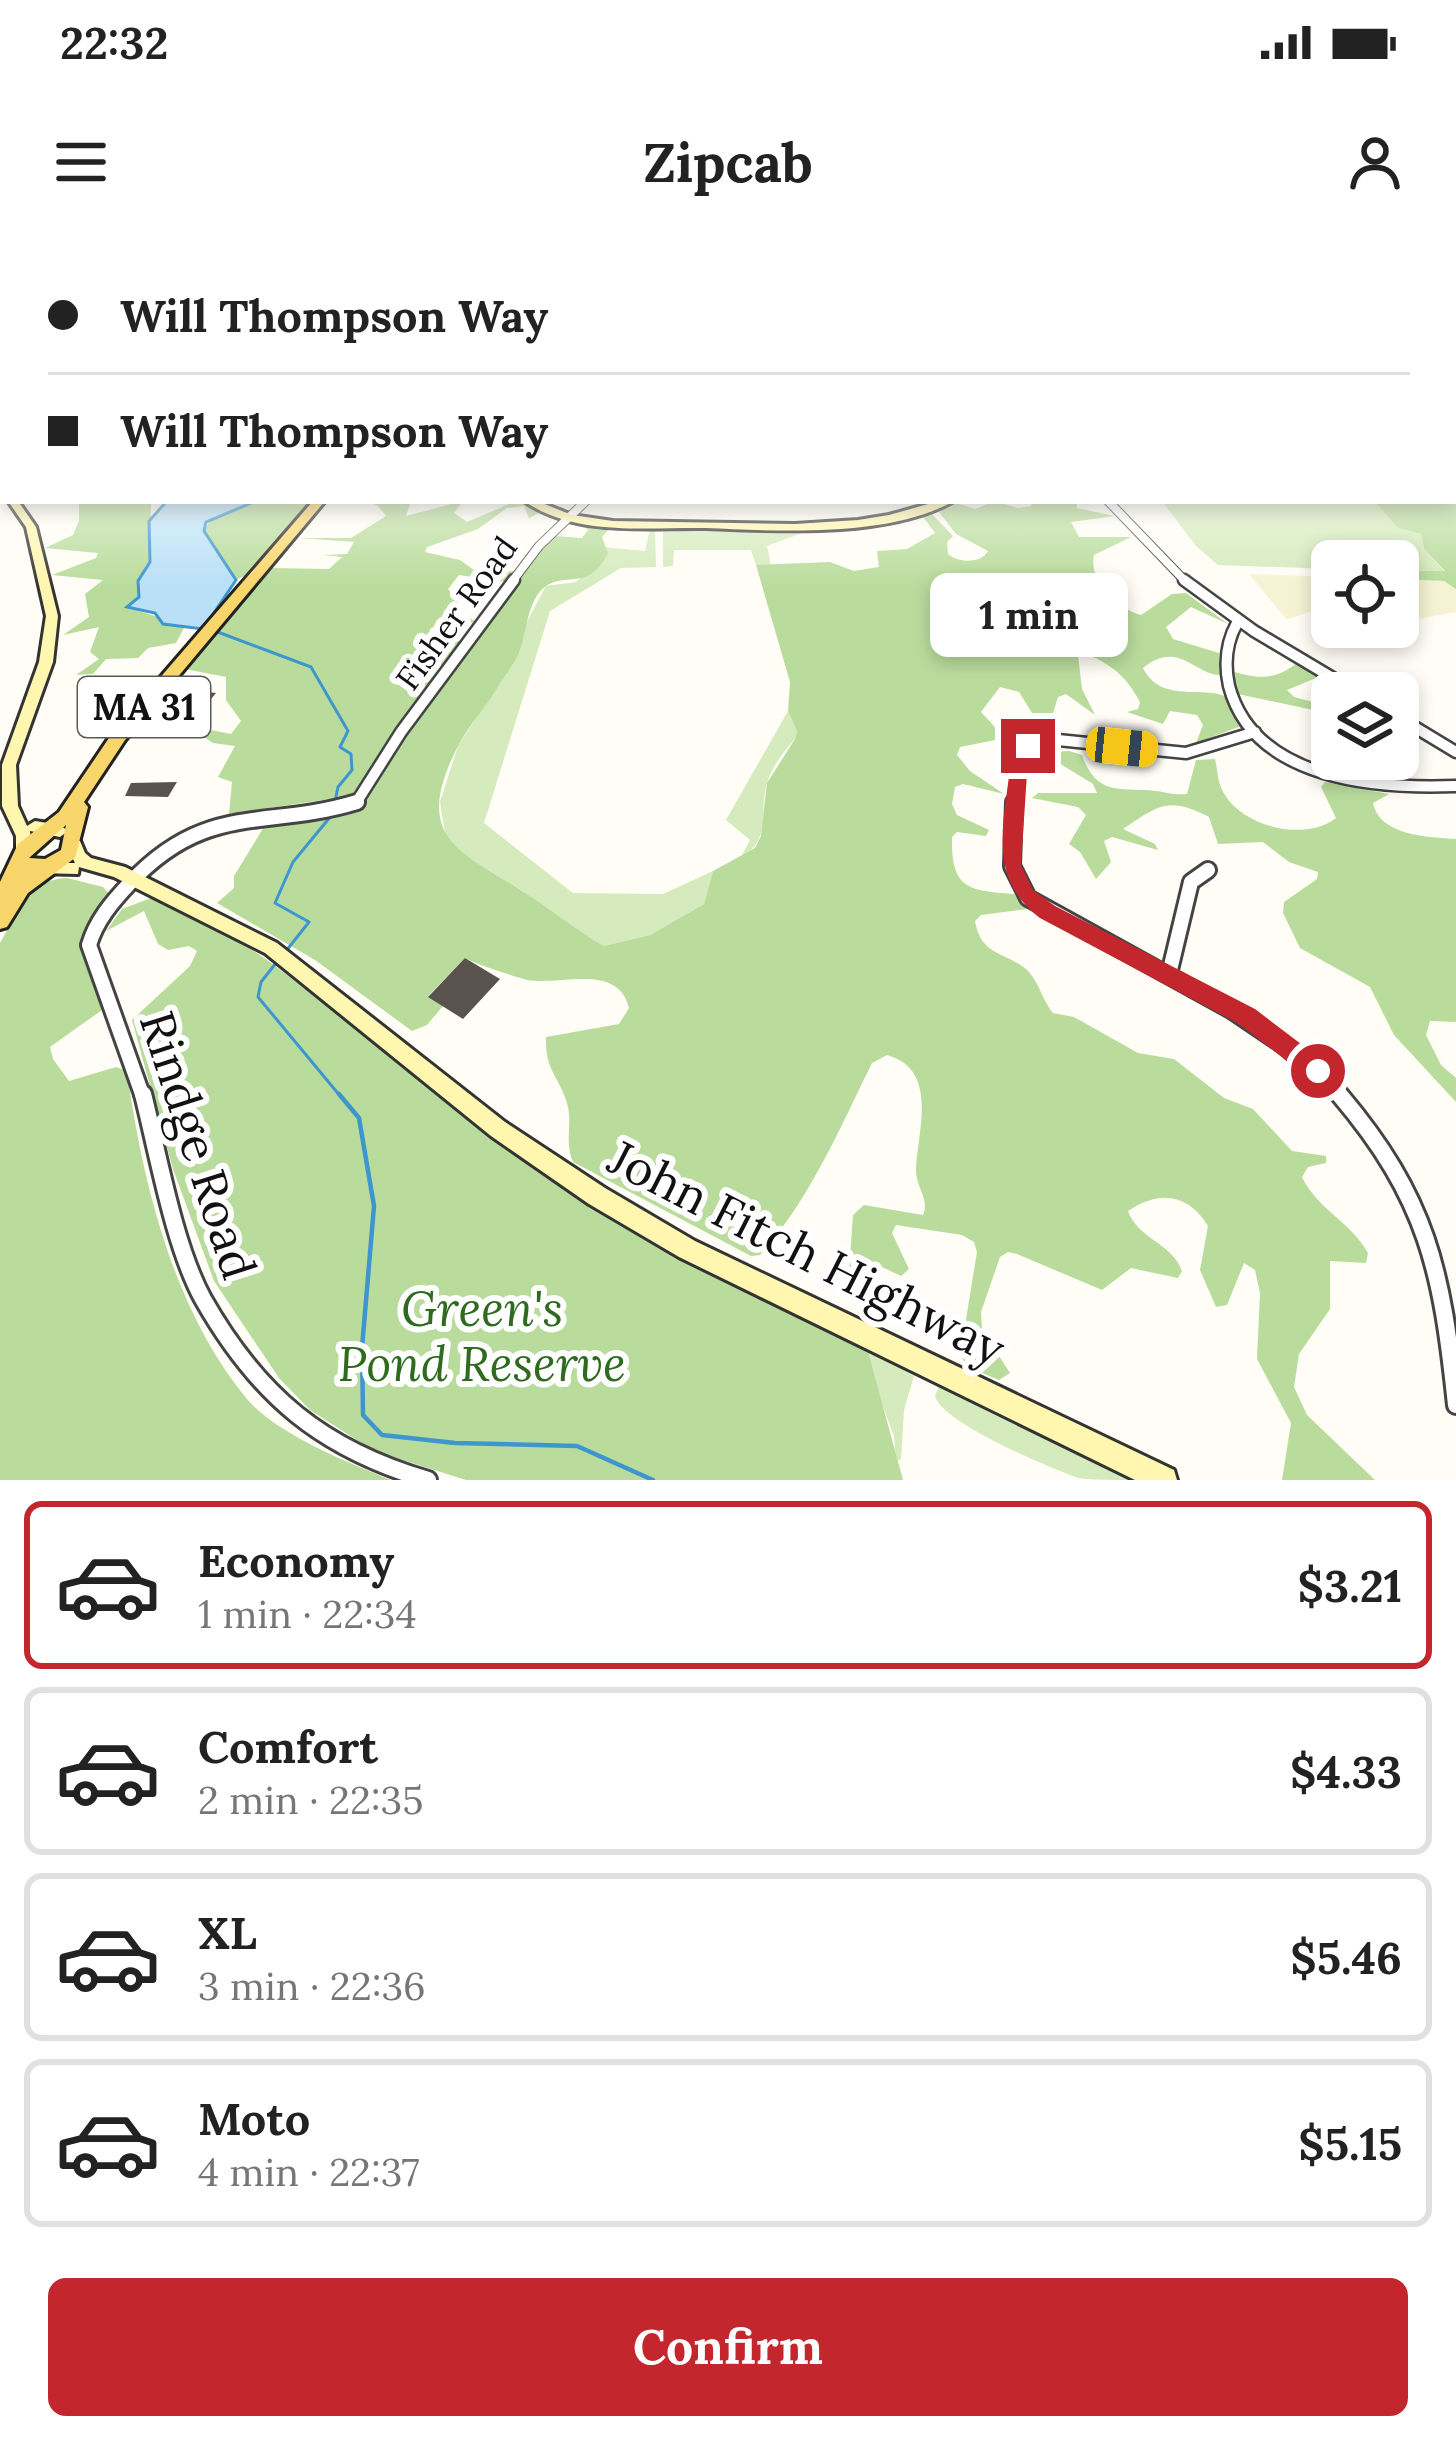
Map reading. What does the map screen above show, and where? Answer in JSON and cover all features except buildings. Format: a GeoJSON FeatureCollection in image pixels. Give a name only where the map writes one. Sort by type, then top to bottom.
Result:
{"type":"FeatureCollection","features":[{"type":"Feature","properties":{"kind":"main road","name":"MA 31"},"geometry":{"type":"LineString","coordinates":[[47,848],[75,816],[87,782],[119,736],[316,504]]}},
{"type":"Feature","properties":{"kind":"main road"},"geometry":{"type":"LineString","coordinates":[[0,903],[47,848]]}},
{"type":"Feature","properties":{"kind":"main road"},"geometry":{"type":"LineString","coordinates":[[0,921],[47,848]]}},
{"type":"Feature","properties":{"kind":"street"},"geometry":{"type":"LineString","coordinates":[[15,504],[31,527],[52,616],[52,637],[10,755],[8,788],[24,836],[47,848]]}},
{"type":"Feature","properties":{"kind":"street"},"geometry":{"type":"LineString","coordinates":[[536,504],[566,517],[582,504]]}},
{"type":"Feature","properties":{"kind":"street","name":"Fisher Road"},"geometry":{"type":"LineString","coordinates":[[129,879],[161,850],[204,827],[356,803],[401,732],[538,546],[566,517],[617,526],[803,528],[893,517],[938,504]]}},
{"type":"Feature","properties":{"kind":"street"},"geometry":{"type":"LineString","coordinates":[[1110,504],[1157,561],[1237,622],[1322,672]]}},
{"type":"Feature","properties":{"kind":"street"},"geometry":{"type":"LineString","coordinates":[[1237,622],[1228,641],[1227,682],[1233,702],[1255,732],[1295,764],[1325,776],[1393,787],[1456,786]]}},
{"type":"Feature","properties":{"kind":"street"},"geometry":{"type":"LineString","coordinates":[[1419,730],[1456,752]]}},
{"type":"Feature","properties":{"kind":"street"},"geometry":{"type":"LineString","coordinates":[[1255,732],[1178,753],[1046,740],[1031,744],[1020,757],[1011,865],[1016,884],[1048,912],[1247,1017],[1288,1045],[1332,1085],[1385,1151],[1415,1205],[1438,1268],[1456,1405]]}},
{"type":"Feature","properties":{"kind":"street","name":"John Fitch Highway"},"geometry":{"type":"LineString","coordinates":[[47,848],[222,920],[271,948],[498,1129],[687,1249],[1164,1480]]}},
{"type":"Feature","properties":{"kind":"street"},"geometry":{"type":"LineString","coordinates":[[1169,974],[1191,882],[1208,870]]}},
{"type":"Feature","properties":{"kind":"street","name":"Rindge Road"},"geometry":{"type":"LineString","coordinates":[[129,879],[94,926],[91,956],[136,1072],[162,1174],[202,1297],[275,1400],[322,1436],[376,1465],[428,1480]]}},
{"type":"Feature","properties":{"kind":"shaded area"},"geometry":{"type":"Polygon","coordinates":[[[1249,574],[1311,576],[1311,611],[1287,620],[1249,574]]]}},
{"type":"Feature","properties":{"kind":"shaded area"},"geometry":{"type":"Polygon","coordinates":[[[1419,580],[1444,581],[1456,589],[1456,612],[1419,619],[1419,580]]]}},
{"type":"Feature","properties":{"kind":"green space"},"geometry":{"type":"Polygon","coordinates":[[[79,504],[151,504],[150,562],[138,586],[139,597],[130,608],[185,626],[176,643],[148,648],[138,658],[106,659],[93,674],[76,675],[99,659],[90,652],[99,627],[63,635],[89,617],[85,594],[103,580],[52,575],[96,558],[98,553],[45,548],[73,535],[79,504]]]}},
{"type":"Feature","properties":{"kind":"green space"},"geometry":{"type":"Polygon","coordinates":[[[248,504],[309,504],[248,574],[236,580],[204,531],[211,519],[248,504]]]}},
{"type":"Feature","properties":{"kind":"green space"},"geometry":{"type":"Polygon","coordinates":[[[373,504],[410,504],[406,516],[461,504],[454,513],[467,522],[509,504],[524,504],[543,511],[529,518],[524,506],[507,508],[478,529],[427,547],[425,552],[460,560],[478,573],[517,571],[507,582],[459,575],[448,589],[458,601],[456,612],[479,623],[443,621],[430,629],[428,641],[465,641],[357,795],[229,814],[232,782],[218,777],[235,746],[213,743],[186,725],[231,734],[241,721],[226,700],[226,677],[185,669],[270,568],[329,569],[342,557],[323,555],[347,554],[354,542],[299,538],[351,538],[386,516],[373,504]]]}},
{"type":"Feature","properties":{"kind":"green space"},"geometry":{"type":"Polygon","coordinates":[[[959,504],[975,509],[988,504],[1018,508],[1077,504],[1077,508],[1115,516],[1071,522],[1079,537],[1131,537],[1094,555],[1095,574],[1114,600],[1141,615],[1172,594],[1186,593],[1228,624],[1191,607],[1166,627],[1173,639],[1219,653],[1220,675],[1176,657],[1155,660],[1143,668],[1170,690],[1225,696],[1244,725],[1196,743],[1203,725],[1197,715],[1170,711],[1163,724],[1127,712],[1138,709],[1140,702],[1129,685],[1111,667],[1085,653],[1078,655],[1082,689],[1095,715],[1066,694],[1058,697],[1049,726],[1039,724],[1019,692],[1000,687],[981,712],[1005,738],[960,747],[957,755],[970,771],[1004,794],[963,784],[955,787],[952,804],[957,815],[989,830],[986,836],[957,832],[952,837],[952,854],[965,884],[1014,894],[1027,909],[981,915],[975,921],[989,947],[1032,975],[1053,1013],[1074,1017],[1138,1053],[1174,1059],[1224,1098],[1253,1109],[1292,1151],[1326,1156],[1326,1163],[1308,1167],[1302,1177],[1368,1253],[1366,1263],[1330,1261],[1330,1309],[1299,1354],[1294,1387],[1307,1415],[1375,1480],[1282,1480],[1291,1423],[1257,1359],[1260,1293],[1255,1270],[1244,1263],[1227,1305],[1216,1307],[1200,1270],[1208,1226],[1182,1201],[1151,1200],[1128,1211],[1139,1228],[1177,1262],[1182,1271],[1178,1278],[1131,1268],[1102,1290],[1017,1254],[1000,1257],[981,1312],[982,1329],[1010,1373],[999,1380],[970,1368],[960,1356],[977,1252],[974,1242],[962,1235],[896,1225],[892,1233],[909,1269],[901,1276],[882,1267],[865,1271],[859,1292],[852,1295],[848,1286],[853,1215],[864,1205],[923,1215],[925,1209],[916,1170],[920,1088],[904,1063],[887,1055],[872,1063],[809,1187],[760,1255],[751,1256],[573,1162],[569,1110],[550,1066],[546,1037],[619,1024],[629,1008],[613,985],[586,979],[528,980],[465,958],[428,996],[443,1006],[427,1025],[412,1031],[315,960],[217,903],[234,888],[234,876],[267,822],[362,808],[395,746],[544,542],[555,536],[582,538],[588,530],[581,524],[611,527],[602,537],[608,553],[593,572],[554,582],[535,599],[517,657],[462,738],[445,776],[440,819],[459,849],[604,946],[650,935],[704,904],[713,871],[755,848],[761,836],[767,783],[795,739],[797,731],[788,711],[790,682],[756,565],[830,562],[854,571],[879,567],[877,551],[907,549],[935,533],[921,514],[929,511],[953,536],[947,542],[948,554],[975,560],[988,551],[956,534],[936,508],[959,504]]]}},
{"type":"Feature","properties":{"kind":"green space"},"geometry":{"type":"Polygon","coordinates":[[[1164,504],[1377,504],[1398,528],[1421,534],[1424,549],[1445,572],[1419,571],[1419,540],[1311,540],[1311,568],[1218,565],[1196,546],[1164,504]]]}},
{"type":"Feature","properties":{"kind":"green space"},"geometry":{"type":"Polygon","coordinates":[[[1377,504],[1456,504],[1456,589],[1444,581],[1419,580],[1419,571],[1445,571],[1424,549],[1421,534],[1398,528],[1377,504]]]}},
{"type":"Feature","properties":{"kind":"green space"},"geometry":{"type":"Polygon","coordinates":[[[663,528],[805,532],[767,546],[771,565],[756,565],[751,550],[674,550],[673,566],[663,567],[663,528]]]}},
{"type":"Feature","properties":{"kind":"green space"},"geometry":{"type":"Polygon","coordinates":[[[650,529],[655,529],[656,567],[621,568],[550,611],[484,823],[573,893],[663,894],[713,871],[704,904],[650,935],[604,946],[521,890],[475,866],[447,843],[440,802],[458,746],[520,651],[522,631],[546,586],[576,582],[607,553],[603,547],[645,551],[650,529]]]}},
{"type":"Feature","properties":{"kind":"green space"},"geometry":{"type":"Polygon","coordinates":[[[1297,663],[1314,672],[1311,680],[1287,690],[1311,701],[1311,710],[1233,693],[1234,672],[1252,676],[1282,673],[1297,663]]]}},
{"type":"Feature","properties":{"kind":"green space"},"geometry":{"type":"Polygon","coordinates":[[[788,711],[797,731],[795,739],[768,780],[758,841],[740,859],[750,840],[726,820],[788,711]]]}},
{"type":"Feature","properties":{"kind":"green space"},"geometry":{"type":"Polygon","coordinates":[[[1054,752],[1082,755],[1095,778],[1112,788],[1179,794],[1187,794],[1196,760],[1215,759],[1220,786],[1234,806],[1276,828],[1309,829],[1336,818],[1321,787],[1325,782],[1389,794],[1373,803],[1385,822],[1407,833],[1456,839],[1456,1022],[1430,1021],[1426,1035],[1441,1065],[1456,1078],[1456,1102],[1394,1035],[1370,987],[1300,948],[1283,913],[1284,902],[1317,879],[1318,872],[1289,862],[1263,842],[1218,844],[1209,817],[1172,805],[1123,829],[1155,844],[1158,850],[1112,837],[1104,841],[1111,862],[1096,879],[1080,852],[1069,844],[1086,815],[1078,807],[1032,798],[1038,793],[1097,793],[1093,784],[1054,760],[1054,752]]]}},
{"type":"Feature","properties":{"kind":"green space"},"geometry":{"type":"Polygon","coordinates":[[[67,878],[103,887],[109,894],[86,926],[82,945],[104,1002],[102,1010],[50,1047],[53,1059],[69,1081],[116,1067],[127,1071],[165,1244],[200,1327],[247,1399],[294,1436],[391,1480],[0,1480],[0,943],[34,891],[67,878]]]}},
{"type":"Feature","properties":{"kind":"green space","name":"Green's Pond Reserve"},"geometry":{"type":"Polygon","coordinates":[[[151,898],[234,937],[274,965],[564,1188],[675,1251],[867,1348],[903,1480],[466,1480],[374,1451],[310,1410],[279,1378],[214,1281],[173,1169],[132,1020],[190,966],[197,951],[189,946],[168,950],[158,944],[144,911],[106,931],[122,909],[151,898]]]}},
{"type":"Feature","properties":{"kind":"green space"},"geometry":{"type":"Polygon","coordinates":[[[867,1348],[914,1376],[904,1410],[901,1459],[896,1461],[894,1436],[871,1375],[867,1348]]]}},
{"type":"Feature","properties":{"kind":"green space"},"geometry":{"type":"Polygon","coordinates":[[[939,1386],[1134,1480],[1078,1478],[998,1443],[942,1407],[935,1396],[939,1386]]]}},
{"type":"Feature","properties":{"kind":"water"},"geometry":{"type":"Polygon","coordinates":[[[164,504],[249,504],[206,522],[204,531],[236,580],[203,629],[163,624],[155,613],[127,607],[139,597],[138,581],[150,562],[149,521],[164,504]]]}},
{"type":"Feature","properties":{"kind":"waterway"},"geometry":{"type":"LineString","coordinates":[[215,631],[311,667],[348,731],[340,747],[351,754],[352,770],[338,787],[335,801]]}},
{"type":"Feature","properties":{"kind":"waterway"},"geometry":{"type":"LineString","coordinates":[[286,951],[309,922],[275,903],[293,862],[331,816]]}},
{"type":"Feature","properties":{"kind":"waterway"},"geometry":{"type":"LineString","coordinates":[[276,963],[261,982],[258,997],[341,1097]]}},
{"type":"Feature","properties":{"kind":"waterway"},"geometry":{"type":"LineString","coordinates":[[339,1094],[359,1118],[374,1206],[362,1348],[363,1415],[382,1435],[455,1443],[577,1446],[653,1480]]}},
{"type":"Feature","properties":{"kind":"route"},"geometry":{"type":"LineString","coordinates":[[1028,746],[1020,757],[1011,865],[1025,896],[1247,1017],[1318,1071]]}}]}
